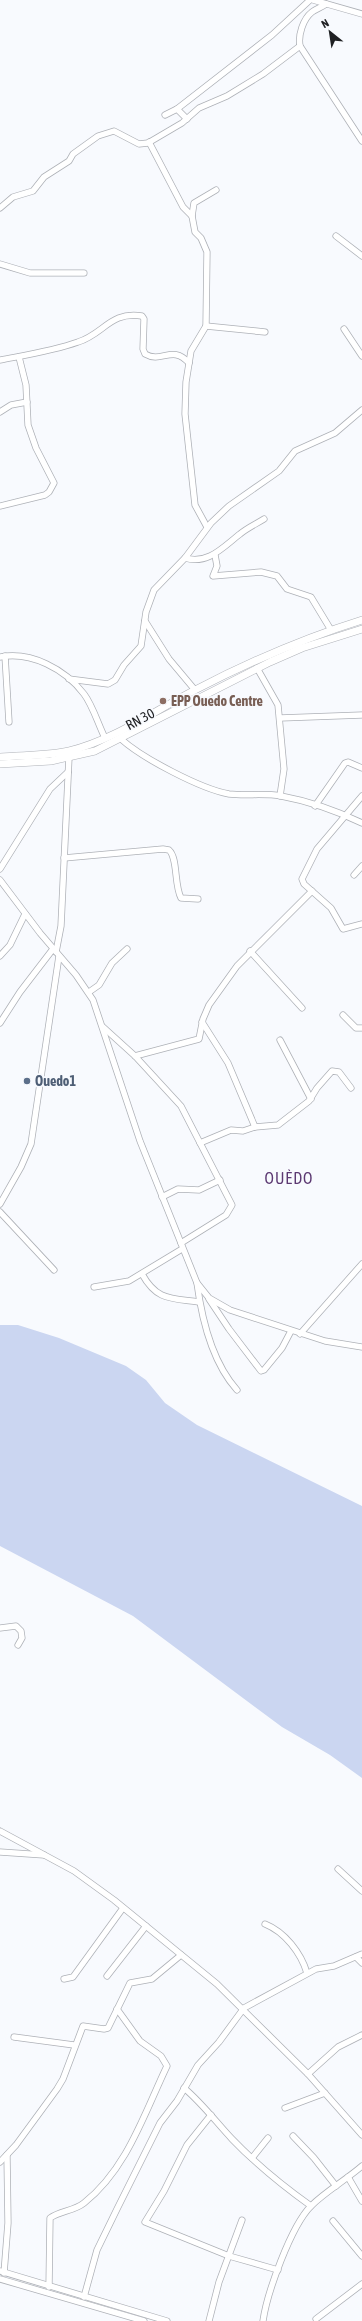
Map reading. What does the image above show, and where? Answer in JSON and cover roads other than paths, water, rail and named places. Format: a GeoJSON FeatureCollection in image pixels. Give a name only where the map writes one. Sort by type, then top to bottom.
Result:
{"type":"FeatureCollection","features":[{"type":"Feature","properties":{"kind":"main road","name":"RN 30"},"geometry":{"type":"LineString","coordinates":[[0,757],[50,754],[69,751],[105,738],[195,690],[268,655],[331,630],[362,620]]}},
{"type":"Feature","properties":{"kind":"main road","name":"RN 30"},"geometry":{"type":"LineString","coordinates":[[0,764],[51,761],[95,751],[122,739],[257,668],[302,648],[362,629]]}},
{"type":"Feature","properties":{"kind":"street"},"geometry":{"type":"LineString","coordinates":[[165,115],[177,109],[297,14],[312,0],[362,14]]}},
{"type":"Feature","properties":{"kind":"street"},"geometry":{"type":"LineString","coordinates":[[297,14],[312,12],[326,4]]}},
{"type":"Feature","properties":{"kind":"street"},"geometry":{"type":"LineString","coordinates":[[312,12],[304,23],[300,46],[362,141]]}},
{"type":"Feature","properties":{"kind":"street"},"geometry":{"type":"LineString","coordinates":[[0,208],[13,197],[33,191],[44,177],[69,161],[73,154],[104,133],[118,132],[139,144],[149,142],[187,119],[199,108],[226,96],[263,74],[300,46]]}},
{"type":"Feature","properties":{"kind":"street"},"geometry":{"type":"LineString","coordinates":[[177,109],[187,119]]}},
{"type":"Feature","properties":{"kind":"street"},"geometry":{"type":"LineString","coordinates":[[149,142],[183,207],[192,216]]}},
{"type":"Feature","properties":{"kind":"street"},"geometry":{"type":"LineString","coordinates":[[207,528],[198,512],[193,492],[185,414],[188,363],[192,347],[206,326],[207,252],[201,238],[195,232],[192,216],[194,203],[216,190]]}},
{"type":"Feature","properties":{"kind":"street"},"geometry":{"type":"LineString","coordinates":[[336,236],[362,256]]}},
{"type":"Feature","properties":{"kind":"street"},"geometry":{"type":"LineString","coordinates":[[0,264],[30,273],[84,273]]}},
{"type":"Feature","properties":{"kind":"street"},"geometry":{"type":"LineString","coordinates":[[0,360],[19,357],[81,341],[113,320],[128,314],[142,316],[144,319],[143,349],[145,354],[152,357],[175,354],[183,357],[188,363]]}},
{"type":"Feature","properties":{"kind":"street"},"geometry":{"type":"LineString","coordinates":[[206,326],[265,332]]}},
{"type":"Feature","properties":{"kind":"street"},"geometry":{"type":"LineString","coordinates":[[344,329],[362,356]]}},
{"type":"Feature","properties":{"kind":"street"},"geometry":{"type":"LineString","coordinates":[[0,506],[44,495],[49,492],[54,483],[36,448],[29,430],[27,419],[26,385],[19,357]]}},
{"type":"Feature","properties":{"kind":"street"},"geometry":{"type":"LineString","coordinates":[[0,412],[11,405],[27,402]]}},
{"type":"Feature","properties":{"kind":"street"},"geometry":{"type":"LineString","coordinates":[[69,679],[108,684],[112,682],[141,646],[149,601],[154,590],[185,558],[207,528],[229,506],[279,471],[295,450],[335,433],[362,410]]}},
{"type":"Feature","properties":{"kind":"street"},"geometry":{"type":"LineString","coordinates":[[185,558],[195,560],[215,555],[240,533],[264,519]]}},
{"type":"Feature","properties":{"kind":"street"},"geometry":{"type":"LineString","coordinates":[[215,555],[217,566],[213,576],[260,572],[276,576],[287,589],[311,597],[331,630]]}},
{"type":"Feature","properties":{"kind":"street"},"geometry":{"type":"LineString","coordinates":[[145,621],[169,659],[195,690]]}},
{"type":"Feature","properties":{"kind":"street"},"geometry":{"type":"LineString","coordinates":[[9,722],[2,656],[26,657],[46,663],[69,679],[86,698],[105,738]]}},
{"type":"Feature","properties":{"kind":"street"},"geometry":{"type":"LineString","coordinates":[[257,668],[278,705],[284,769],[280,796]]}},
{"type":"Feature","properties":{"kind":"street"},"geometry":{"type":"LineString","coordinates":[[280,718],[362,715]]}},
{"type":"Feature","properties":{"kind":"street"},"geometry":{"type":"LineString","coordinates":[[122,739],[161,764],[201,785],[229,794],[280,796],[345,815],[362,823]]}},
{"type":"Feature","properties":{"kind":"street"},"geometry":{"type":"LineString","coordinates":[[1,1200],[21,1167],[31,1144],[60,926],[69,783],[69,757]]}},
{"type":"Feature","properties":{"kind":"street"},"geometry":{"type":"LineString","coordinates":[[315,806],[345,763],[348,762],[362,768]]}},
{"type":"Feature","properties":{"kind":"street"},"geometry":{"type":"LineString","coordinates":[[0,869],[50,789],[68,772]]}},
{"type":"Feature","properties":{"kind":"street"},"geometry":{"type":"LineString","coordinates":[[362,796],[317,849],[305,870],[302,882],[331,908],[343,930],[362,924]]}},
{"type":"Feature","properties":{"kind":"street"},"geometry":{"type":"LineString","coordinates":[[64,858],[163,849],[169,850],[174,856],[174,869],[181,898],[198,899]]}},
{"type":"Feature","properties":{"kind":"street"},"geometry":{"type":"LineString","coordinates":[[354,875],[362,866]]}},
{"type":"Feature","properties":{"kind":"street"},"geometry":{"type":"LineString","coordinates":[[0,880],[88,992],[102,1026],[140,1141],[197,1283],[261,1371],[268,1366],[282,1348],[291,1331]]}},
{"type":"Feature","properties":{"kind":"street"},"geometry":{"type":"LineString","coordinates":[[135,1056],[199,1039],[202,1022],[212,1000],[250,951],[312,892]]}},
{"type":"Feature","properties":{"kind":"street"},"geometry":{"type":"LineString","coordinates":[[0,956],[10,945],[26,914]]}},
{"type":"Feature","properties":{"kind":"street"},"geometry":{"type":"LineString","coordinates":[[88,992],[99,985],[112,963],[127,949]]}},
{"type":"Feature","properties":{"kind":"street"},"geometry":{"type":"LineString","coordinates":[[250,951],[302,1008]]}},
{"type":"Feature","properties":{"kind":"street"},"geometry":{"type":"LineString","coordinates":[[0,1022],[20,992],[56,952]]}},
{"type":"Feature","properties":{"kind":"street"},"geometry":{"type":"LineString","coordinates":[[343,1015],[356,1028],[362,1028]]}},
{"type":"Feature","properties":{"kind":"street"},"geometry":{"type":"LineString","coordinates":[[202,1022],[228,1063],[254,1127]]}},
{"type":"Feature","properties":{"kind":"street"},"geometry":{"type":"LineString","coordinates":[[94,1288],[129,1281],[142,1274],[226,1216],[232,1205],[181,1106],[135,1056],[102,1026]]}},
{"type":"Feature","properties":{"kind":"street"},"geometry":{"type":"LineString","coordinates":[[280,1040],[311,1099]]}},
{"type":"Feature","properties":{"kind":"street"},"geometry":{"type":"LineString","coordinates":[[200,1143],[224,1132],[243,1131],[254,1127],[278,1125],[311,1099],[327,1076],[335,1070],[352,1088]]}},
{"type":"Feature","properties":{"kind":"street"},"geometry":{"type":"LineString","coordinates":[[162,1197],[178,1188],[199,1190],[220,1180]]}},
{"type":"Feature","properties":{"kind":"street"},"geometry":{"type":"LineString","coordinates":[[0,1212],[54,1270]]}},
{"type":"Feature","properties":{"kind":"street"},"geometry":{"type":"LineString","coordinates":[[300,1334],[362,1264]]}},
{"type":"Feature","properties":{"kind":"street"},"geometry":{"type":"LineString","coordinates":[[142,1274],[149,1286],[162,1296],[199,1302]]}},
{"type":"Feature","properties":{"kind":"street"},"geometry":{"type":"LineString","coordinates":[[197,1283],[199,1302],[217,1362],[225,1376],[237,1390]]}},
{"type":"Feature","properties":{"kind":"street"},"geometry":{"type":"LineString","coordinates":[[208,1298],[230,1310],[300,1334],[325,1341],[362,1347]]}},
{"type":"Feature","properties":{"kind":"street"},"geometry":{"type":"LineString","coordinates":[[0,1628],[16,1626],[21,1631],[22,1638],[18,1645]]}},
{"type":"Feature","properties":{"kind":"street"},"geometry":{"type":"LineString","coordinates":[[0,1831],[47,1855],[74,1871],[146,1926],[244,2008],[308,2074],[362,2135]]}},
{"type":"Feature","properties":{"kind":"street"},"geometry":{"type":"LineString","coordinates":[[0,1852],[47,1855]]}},
{"type":"Feature","properties":{"kind":"street"},"geometry":{"type":"LineString","coordinates":[[338,1869],[362,1891]]}},
{"type":"Feature","properties":{"kind":"street"},"geometry":{"type":"LineString","coordinates":[[64,1979],[73,1977],[123,1908]]}},
{"type":"Feature","properties":{"kind":"street"},"geometry":{"type":"LineString","coordinates":[[265,1924],[274,1928],[300,1955],[307,1973]]}},
{"type":"Feature","properties":{"kind":"street"},"geometry":{"type":"LineString","coordinates":[[107,1976],[146,1926]]}},
{"type":"Feature","properties":{"kind":"street"},"geometry":{"type":"LineString","coordinates":[[0,2162],[8,2155],[57,2089],[63,2079],[74,2044],[82,2026],[106,2030],[130,1983],[152,1979],[180,1955]]}},
{"type":"Feature","properties":{"kind":"street"},"geometry":{"type":"LineString","coordinates":[[84,2297],[97,2250],[160,2123],[184,2088],[194,2070],[219,2042],[244,2008],[316,1969],[334,1966],[359,1955],[362,1963]]}},
{"type":"Feature","properties":{"kind":"street"},"geometry":{"type":"LineString","coordinates":[[49,2288],[50,2218],[83,2203],[99,2189],[121,2162],[167,2066],[162,2056],[140,2041],[117,2009]]}},
{"type":"Feature","properties":{"kind":"street"},"geometry":{"type":"LineString","coordinates":[[308,2074],[338,2047],[362,2035]]}},
{"type":"Feature","properties":{"kind":"street"},"geometry":{"type":"LineString","coordinates":[[14,2037],[74,2044]]}},
{"type":"Feature","properties":{"kind":"street"},"geometry":{"type":"LineString","coordinates":[[184,2088],[278,2183],[311,2206]]}},
{"type":"Feature","properties":{"kind":"street"},"geometry":{"type":"LineString","coordinates":[[285,2108],[325,2093]]}},
{"type":"Feature","properties":{"kind":"street"},"geometry":{"type":"LineString","coordinates":[[211,2115],[187,2145],[164,2191],[145,2221],[229,2256],[278,2270]]}},
{"type":"Feature","properties":{"kind":"street"},"geometry":{"type":"LineString","coordinates":[[293,2136],[314,2158],[336,2186]]}},
{"type":"Feature","properties":{"kind":"street"},"geometry":{"type":"LineString","coordinates":[[252,2158],[268,2138]]}},
{"type":"Feature","properties":{"kind":"street"},"geometry":{"type":"LineString","coordinates":[[8,2155],[8,2222],[2,2272],[49,2288],[167,2321]]}},
{"type":"Feature","properties":{"kind":"street"},"geometry":{"type":"LineString","coordinates":[[263,2321],[278,2270],[302,2218],[311,2206],[362,2166]]}},
{"type":"Feature","properties":{"kind":"street"},"geometry":{"type":"LineString","coordinates":[[348,2177],[362,2201]]}},
{"type":"Feature","properties":{"kind":"street"},"geometry":{"type":"LineString","coordinates":[[209,2321],[242,2220]]}},
{"type":"Feature","properties":{"kind":"street"},"geometry":{"type":"LineString","coordinates":[[333,2221],[362,2256]]}},
{"type":"Feature","properties":{"kind":"street"},"geometry":{"type":"LineString","coordinates":[[0,2279],[144,2321]]}},
{"type":"Feature","properties":{"kind":"street"},"geometry":{"type":"LineString","coordinates":[[316,2319],[362,2284]]}},
{"type":"Feature","properties":{"kind":"place","name":"EPP Ouedo Centre"},"geometry":{"type":"Point","coordinates":[163,701]}},
{"type":"Feature","properties":{"kind":"place","name":"Ouedo1"},"geometry":{"type":"Point","coordinates":[27,1081]}},
{"type":"Feature","properties":{"kind":"district","name":"OUÈDO"},"geometry":{"type":"Point","coordinates":[289,1178]}}]}
